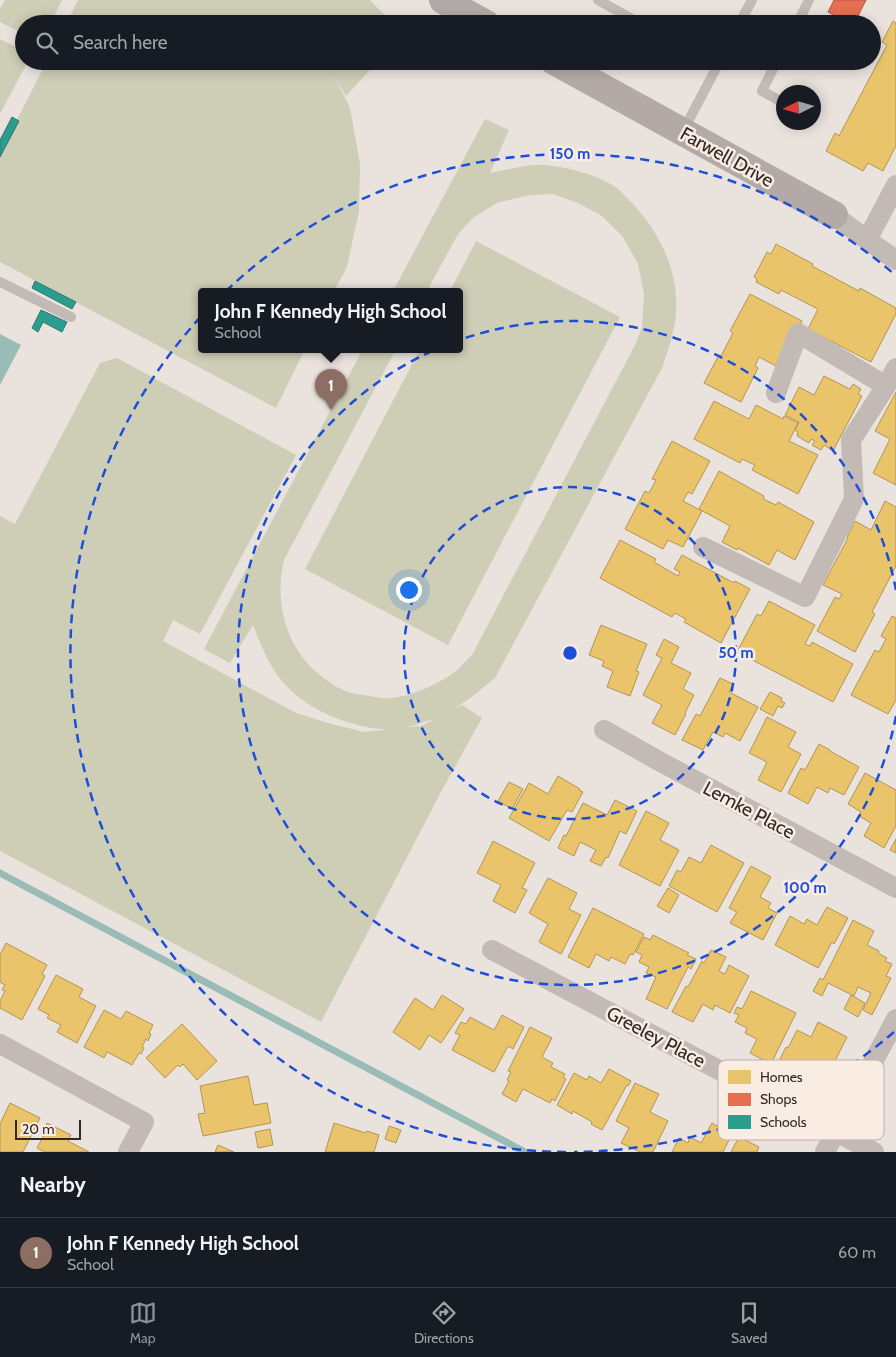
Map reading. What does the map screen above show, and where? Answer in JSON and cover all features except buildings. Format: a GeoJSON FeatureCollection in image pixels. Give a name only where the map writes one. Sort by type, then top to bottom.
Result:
{"type":"FeatureCollection","features":[{"type":"Feature","properties":{"kind":"street"},"geometry":{"type":"LineString","coordinates":[[443,0],[470,15]]}},
{"type":"Feature","properties":{"kind":"street","name":"Farwell Drive"},"geometry":{"type":"LineString","coordinates":[[570,70],[834,215],[896,260]]}},
{"type":"Feature","properties":{"kind":"street"},"geometry":{"type":"LineString","coordinates":[[867,240],[896,186]]}},
{"type":"Feature","properties":{"kind":"street"},"geometry":{"type":"LineString","coordinates":[[776,393],[798,333],[886,386]]}},
{"type":"Feature","properties":{"kind":"street"},"geometry":{"type":"LineString","coordinates":[[703,547],[806,597],[854,499],[851,440],[896,368]]}},
{"type":"Feature","properties":{"kind":"street","name":"Lemke Place"},"geometry":{"type":"LineString","coordinates":[[604,730],[896,888]]}},
{"type":"Feature","properties":{"kind":"street","name":"Greeley Place"},"geometry":{"type":"LineString","coordinates":[[492,950],[718,1070]]}},
{"type":"Feature","properties":{"kind":"street"},"geometry":{"type":"LineString","coordinates":[[874,1060],[896,1018]]}},
{"type":"Feature","properties":{"kind":"street"},"geometry":{"type":"LineString","coordinates":[[0,1044],[144,1122],[128,1152]]}},
{"type":"Feature","properties":{"kind":"street"},"geometry":{"type":"LineString","coordinates":[[825,1152],[832,1140]]}},
{"type":"Feature","properties":{"kind":"street","name":"Greeley Place"},"geometry":{"type":"LineString","coordinates":[[851,1140],[874,1152]]}},
{"type":"Feature","properties":{"kind":"lane"},"geometry":{"type":"LineString","coordinates":[[598,0],[609,3],[627,15]]}},
{"type":"Feature","properties":{"kind":"lane"},"geometry":{"type":"LineString","coordinates":[[744,15],[752,0]]}},
{"type":"Feature","properties":{"kind":"lane"},"geometry":{"type":"LineString","coordinates":[[802,15],[809,0]]}},
{"type":"Feature","properties":{"kind":"lane"},"geometry":{"type":"LineString","coordinates":[[682,132],[713,70]]}},
{"type":"Feature","properties":{"kind":"lane"},"geometry":{"type":"LineString","coordinates":[[772,70],[762,91],[776,99]]}},
{"type":"Feature","properties":{"kind":"lane"},"geometry":{"type":"LineString","coordinates":[[0,282],[71,318]]}},
{"type":"Feature","properties":{"kind":"green space"},"geometry":{"type":"Polygon","coordinates":[[[5,0],[62,0],[54,15],[15,15],[15,30],[0,22],[0,9],[5,0]]]}},
{"type":"Feature","properties":{"kind":"green space"},"geometry":{"type":"Polygon","coordinates":[[[78,0],[370,0],[384,15],[70,15],[78,0]]]}},
{"type":"Feature","properties":{"kind":"green space"},"geometry":{"type":"Polygon","coordinates":[[[0,39],[15,46],[15,70],[23,70],[0,114],[0,39]]]}},
{"type":"Feature","properties":{"kind":"green space"},"geometry":{"type":"Polygon","coordinates":[[[42,70],[370,70],[346,96],[334,76],[350,108],[360,164],[359,211],[347,267],[336,288],[198,288],[198,353],[303,353],[276,408],[0,262],[0,153],[42,70]]]}},
{"type":"Feature","properties":{"kind":"green space"},"geometry":{"type":"Polygon","coordinates":[[[485,119],[509,130],[490,173],[523,166],[551,166],[571,169],[602,179],[621,191],[649,224],[670,266],[676,296],[674,326],[662,368],[495,678],[469,699],[454,708],[462,705],[482,718],[441,792],[321,1022],[0,851],[0,516],[15,524],[100,363],[117,358],[296,455],[200,634],[173,620],[163,641],[296,713],[364,732],[392,729],[366,727],[351,723],[336,718],[307,703],[283,682],[274,670],[253,625],[230,663],[204,649],[361,353],[394,353],[284,560],[281,594],[287,628],[303,657],[314,670],[344,690],[355,694],[387,698],[415,693],[433,685],[450,676],[472,655],[635,345],[642,327],[644,294],[638,264],[623,237],[602,216],[578,203],[553,194],[530,195],[497,203],[474,217],[458,234],[429,288],[395,288],[485,119]],[[433,720],[426,721],[400,728],[421,726],[433,720]]]}},
{"type":"Feature","properties":{"kind":"green space"},"geometry":{"type":"Polygon","coordinates":[[[476,241],[620,317],[448,645],[305,569],[418,353],[463,353],[463,288],[452,288],[476,241]]]}},
{"type":"Feature","properties":{"kind":"water"},"geometry":{"type":"Polygon","coordinates":[[[0,334],[21,345],[0,385],[0,334]]]}},
{"type":"Feature","properties":{"kind":"waterway"},"geometry":{"type":"LineString","coordinates":[[0,873],[525,1152]]}},
{"type":"Feature","properties":{"kind":"place","name":"John F Kennedy High School"},"geometry":{"type":"Point","coordinates":[331,410]}}]}
